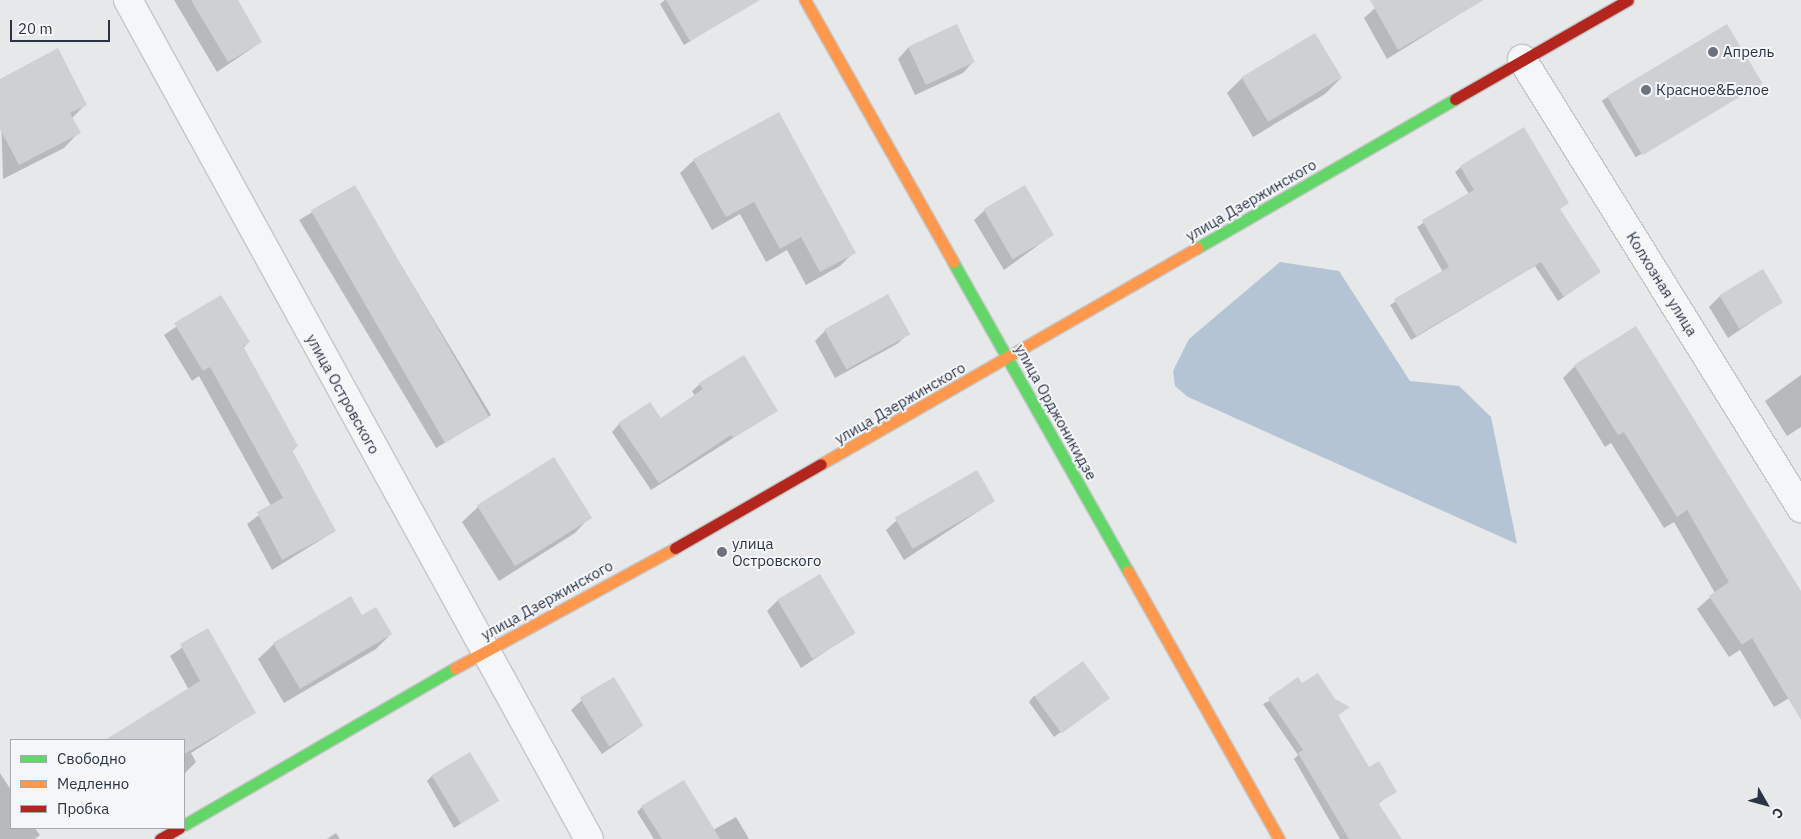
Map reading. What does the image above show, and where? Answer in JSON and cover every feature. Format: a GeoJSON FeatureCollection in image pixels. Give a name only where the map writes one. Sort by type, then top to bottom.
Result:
{"type":"FeatureCollection","features":[{"type":"Feature","properties":{"kind":"street","name":"улица Островского"},"geometry":{"type":"LineString","coordinates":[[128,0],[589,839]]}},
{"type":"Feature","properties":{"kind":"street","name":"улица Орджоникидзе"},"geometry":{"type":"LineString","coordinates":[[806,0],[1279,839]]}},
{"type":"Feature","properties":{"kind":"street","name":"улица Дзержинского"},"geometry":{"type":"LineString","coordinates":[[185,824],[484,651],[1009,358],[1522,59],[1628,0]]}},
{"type":"Feature","properties":{"kind":"street","name":"Колхозная улица"},"geometry":{"type":"LineString","coordinates":[[1522,59],[1801,508]]}},
{"type":"Feature","properties":{"kind":"street"},"geometry":{"type":"LineString","coordinates":[[160,839],[177,829]]}},
{"type":"Feature","properties":{"kind":"water"},"geometry":{"type":"Polygon","coordinates":[[[1280,262],[1339,271],[1410,381],[1459,386],[1491,417],[1517,544],[1188,397],[1175,386],[1173,371],[1189,339],[1280,262]]]}},
{"type":"Feature","properties":{"kind":"building"},"geometry":{"type":"Polygon","coordinates":[[[191,0],[238,0],[262,42],[228,62],[191,0]]]}},
{"type":"Feature","properties":{"kind":"building"},"geometry":{"type":"Polygon","coordinates":[[[666,0],[760,0],[690,41],[666,0]]]}},
{"type":"Feature","properties":{"kind":"building"},"geometry":{"type":"Polygon","coordinates":[[[1370,0],[1484,0],[1398,50],[1370,0]]]}},
{"type":"Feature","properties":{"kind":"building"},"geometry":{"type":"Polygon","coordinates":[[[957,24],[975,62],[926,85],[908,47],[957,24]]]}},
{"type":"Feature","properties":{"kind":"building"},"geometry":{"type":"Polygon","coordinates":[[[1727,24],[1763,83],[1643,155],[1607,96],[1727,24]]]}},
{"type":"Feature","properties":{"kind":"building"},"geometry":{"type":"Polygon","coordinates":[[[1315,33],[1342,78],[1268,122],[1241,77],[1315,33]]]}},
{"type":"Feature","properties":{"kind":"building"},"geometry":{"type":"Polygon","coordinates":[[[58,48],[87,105],[70,113],[81,133],[19,165],[0,129],[0,79],[58,48]]]}},
{"type":"Feature","properties":{"kind":"building"},"geometry":{"type":"Polygon","coordinates":[[[779,112],[856,253],[820,272],[801,237],[780,249],[754,202],[726,217],[693,159],[779,112]]]}},
{"type":"Feature","properties":{"kind":"building"},"geometry":{"type":"Polygon","coordinates":[[[1524,127],[1569,203],[1560,209],[1601,272],[1564,297],[1541,262],[1416,336],[1394,299],[1449,267],[1422,220],[1474,190],[1460,166],[1524,127]]]}},
{"type":"Feature","properties":{"kind":"building"},"geometry":{"type":"Polygon","coordinates":[[[355,185],[489,417],[445,443],[311,210],[355,185]]]}},
{"type":"Feature","properties":{"kind":"building"},"geometry":{"type":"Polygon","coordinates":[[[1025,185],[1054,235],[1012,259],[983,209],[1025,185]]]}},
{"type":"Feature","properties":{"kind":"building"},"geometry":{"type":"Polygon","coordinates":[[[1763,269],[1783,302],[1739,329],[1719,295],[1763,269]]]}},
{"type":"Feature","properties":{"kind":"building"},"geometry":{"type":"Polygon","coordinates":[[[888,294],[910,334],[846,370],[824,329],[888,294]]]}},
{"type":"Feature","properties":{"kind":"building"},"geometry":{"type":"Polygon","coordinates":[[[221,295],[250,342],[243,346],[298,446],[292,450],[336,531],[282,560],[257,512],[283,498],[210,367],[203,371],[174,323],[221,295]]]}},
{"type":"Feature","properties":{"kind":"building"},"geometry":{"type":"Polygon","coordinates":[[[1636,326],[1801,591],[1801,720],[1752,638],[1742,645],[1709,596],[1729,582],[1687,510],[1677,517],[1624,432],[1618,435],[1574,365],[1636,326]]]}},
{"type":"Feature","properties":{"kind":"building"},"geometry":{"type":"Polygon","coordinates":[[[744,355],[778,411],[733,438],[731,435],[659,483],[618,423],[650,402],[661,418],[703,389],[699,383],[744,355]]]}},
{"type":"Feature","properties":{"kind":"building"},"geometry":{"type":"Polygon","coordinates":[[[554,457],[592,518],[515,566],[477,505],[554,457]]]}},
{"type":"Feature","properties":{"kind":"building"},"geometry":{"type":"Polygon","coordinates":[[[977,470],[995,501],[913,549],[895,518],[977,470]]]}},
{"type":"Feature","properties":{"kind":"building"},"geometry":{"type":"Polygon","coordinates":[[[820,574],[856,633],[813,659],[777,600],[820,574]]]}},
{"type":"Feature","properties":{"kind":"building"},"geometry":{"type":"Polygon","coordinates":[[[351,596],[362,615],[376,607],[392,634],[300,689],[273,643],[351,596]]]}},
{"type":"Feature","properties":{"kind":"building"},"geometry":{"type":"Polygon","coordinates":[[[208,628],[256,713],[185,753],[185,739],[107,739],[200,681],[180,644],[208,628]]]}},
{"type":"Feature","properties":{"kind":"building"},"geometry":{"type":"Polygon","coordinates":[[[1083,661],[1110,698],[1061,733],[1034,696],[1083,661]]]}},
{"type":"Feature","properties":{"kind":"building"},"geometry":{"type":"Polygon","coordinates":[[[1318,673],[1335,699],[1350,707],[1338,715],[1369,767],[1379,761],[1397,792],[1378,803],[1402,839],[1349,839],[1298,753],[1303,750],[1268,698],[1298,677],[1302,683],[1318,673]]]}},
{"type":"Feature","properties":{"kind":"building"},"geometry":{"type":"Polygon","coordinates":[[[614,677],[643,726],[609,746],[580,698],[614,677]]]}},
{"type":"Feature","properties":{"kind":"building"},"geometry":{"type":"Polygon","coordinates":[[[470,752],[499,801],[461,824],[431,775],[470,752]]]}},
{"type":"Feature","properties":{"kind":"building"},"geometry":{"type":"Polygon","coordinates":[[[684,780],[720,839],[662,839],[641,806],[684,780]]]}},
{"type":"Feature","properties":{"kind":"traffic: fast"},"geometry":{"type":"LineString","coordinates":[[1197,248],[1455,99]]}},
{"type":"Feature","properties":{"kind":"traffic: fast"},"geometry":{"type":"LineString","coordinates":[[953,262],[1128,571]]}},
{"type":"Feature","properties":{"kind":"traffic: fast"},"geometry":{"type":"LineString","coordinates":[[185,824],[455,668]]}},
{"type":"Feature","properties":{"kind":"traffic: slow"},"geometry":{"type":"LineString","coordinates":[[805,0],[953,262]]}},
{"type":"Feature","properties":{"kind":"traffic: slow"},"geometry":{"type":"LineString","coordinates":[[821,464],[1197,248]]}},
{"type":"Feature","properties":{"kind":"traffic: slow"},"geometry":{"type":"LineString","coordinates":[[455,668],[675,548]]}},
{"type":"Feature","properties":{"kind":"traffic: slow"},"geometry":{"type":"LineString","coordinates":[[1128,571],[1279,839]]}},
{"type":"Feature","properties":{"kind":"traffic: jam"},"geometry":{"type":"LineString","coordinates":[[1455,99],[1628,0]]}},
{"type":"Feature","properties":{"kind":"traffic: jam"},"geometry":{"type":"LineString","coordinates":[[675,548],[821,464]]}},
{"type":"Feature","properties":{"kind":"traffic: jam"},"geometry":{"type":"LineString","coordinates":[[160,839],[177,829]]}},
{"type":"Feature","properties":{"kind":"place","name":"Апрель"},"geometry":{"type":"Point","coordinates":[1713,52]}},
{"type":"Feature","properties":{"kind":"place","name":"Красное&Белое"},"geometry":{"type":"Point","coordinates":[1646,90]}},
{"type":"Feature","properties":{"kind":"place","name":"улица Островского"},"geometry":{"type":"Point","coordinates":[722,552]}}]}
